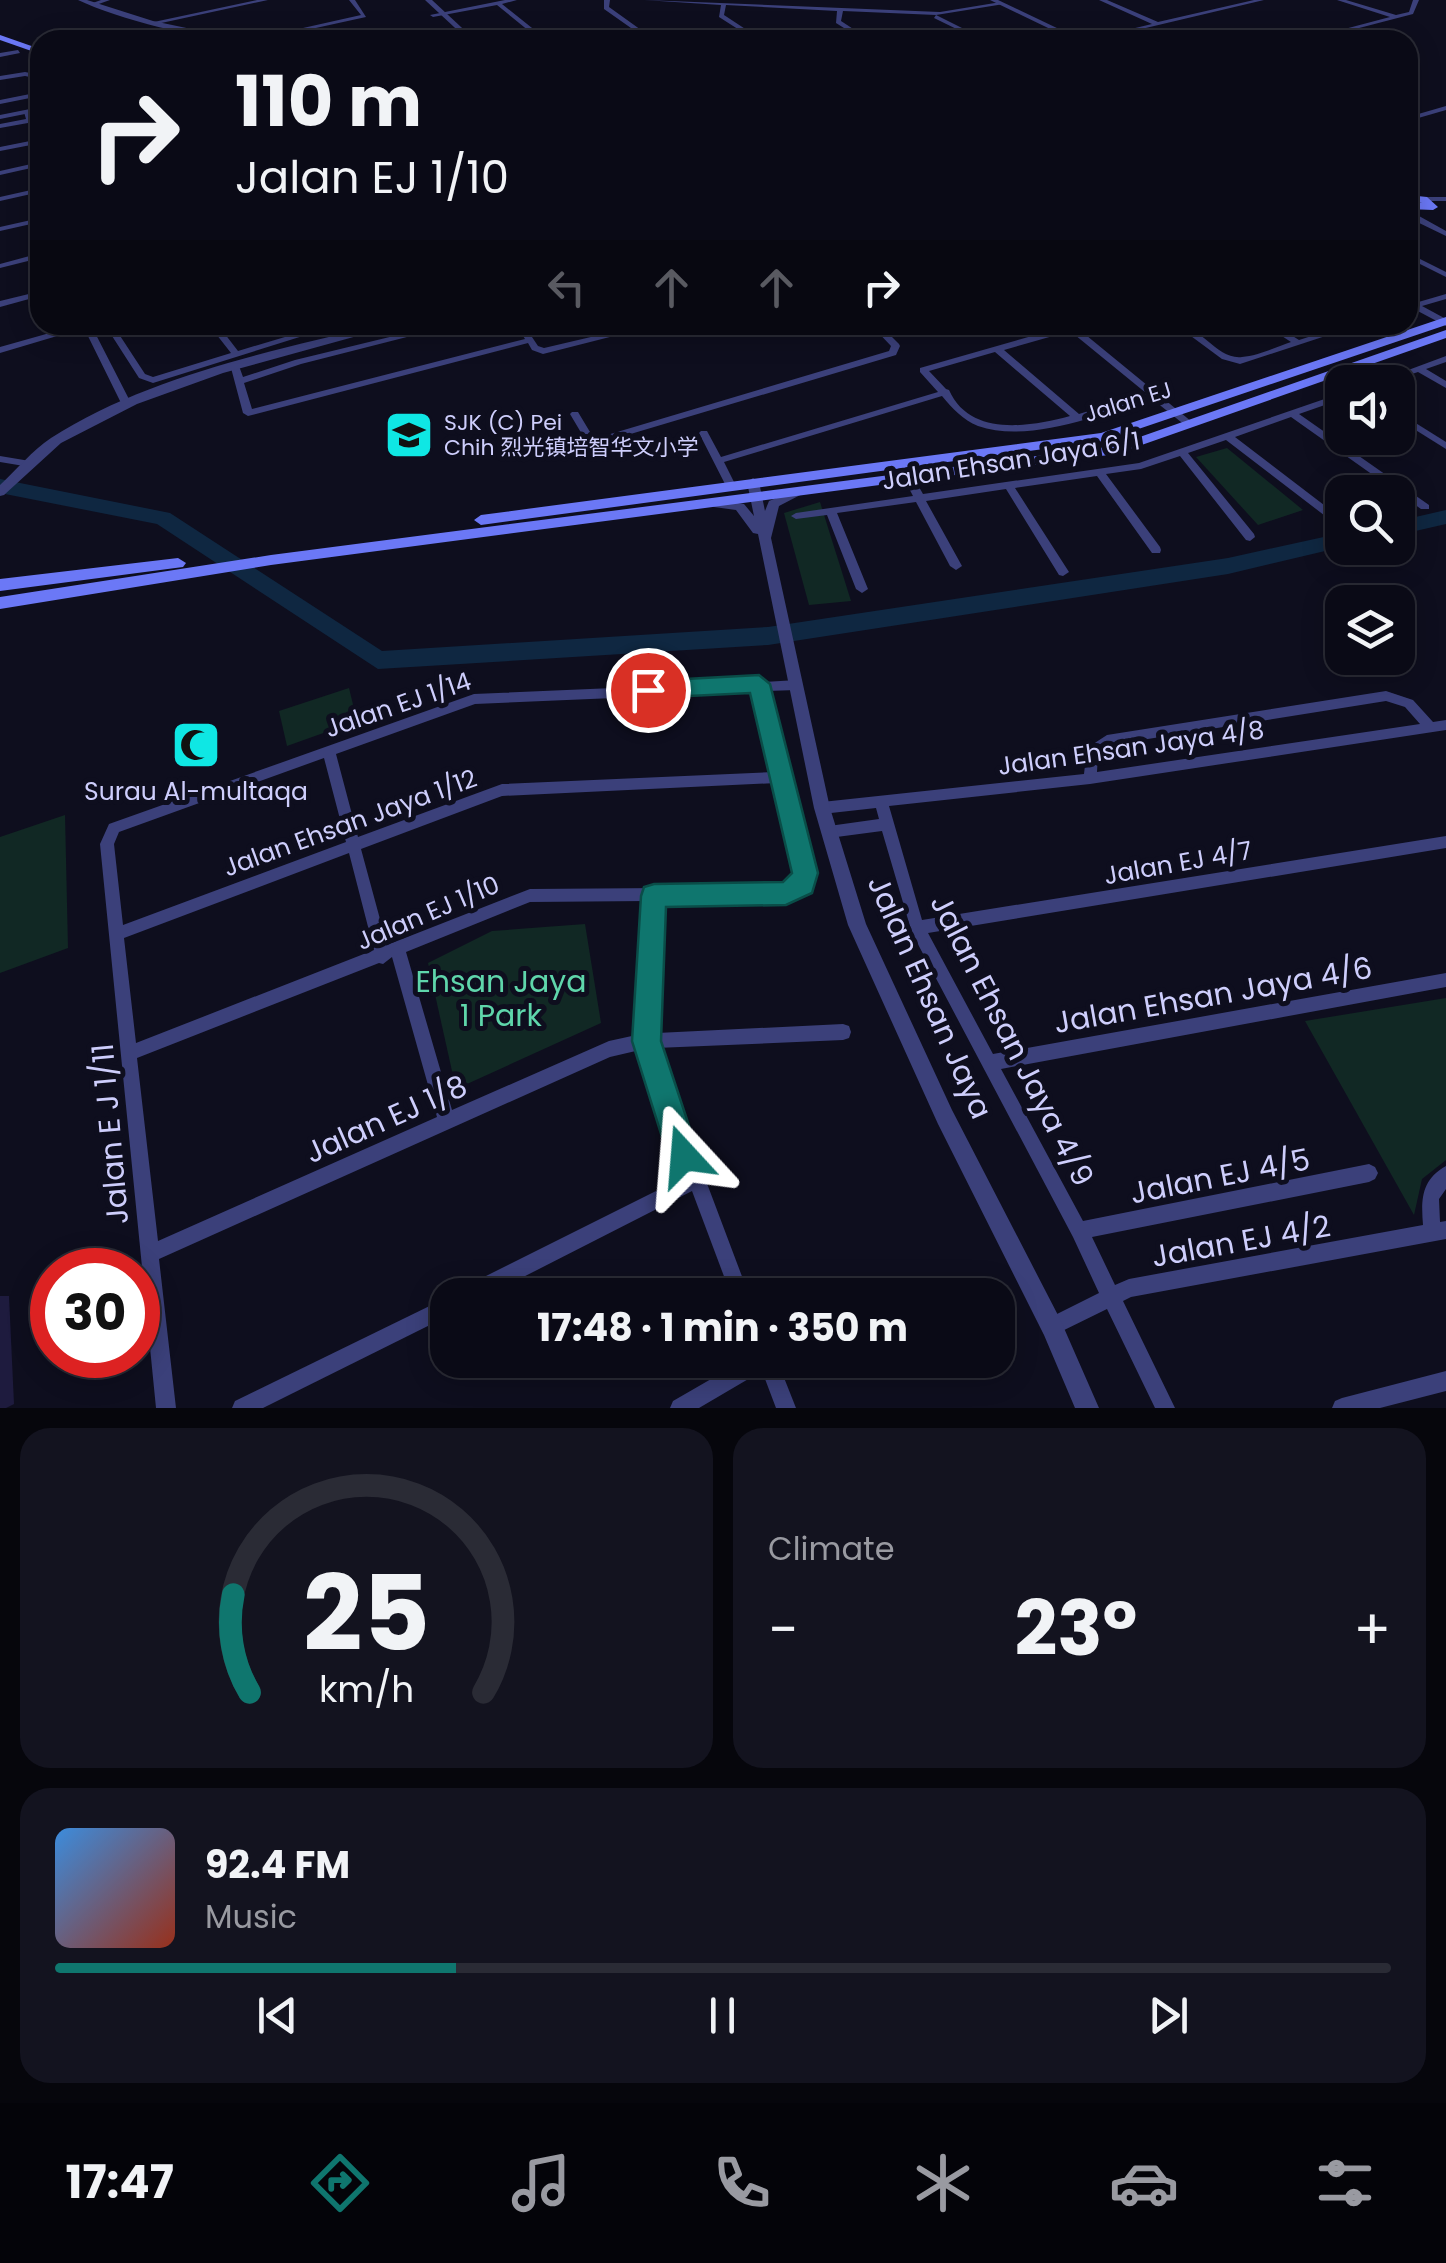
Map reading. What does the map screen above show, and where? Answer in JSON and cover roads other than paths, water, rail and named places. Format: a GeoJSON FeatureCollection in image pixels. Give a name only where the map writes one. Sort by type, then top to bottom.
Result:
{"type":"FeatureCollection","features":[{"type":"Feature","properties":{"kind":"main road"},"geometry":{"type":"LineString","coordinates":[[0,33],[30,44]]}},
{"type":"Feature","properties":{"kind":"main road"},"geometry":{"type":"LineString","coordinates":[[1418,205],[1446,215]]}},
{"type":"Feature","properties":{"kind":"main road","name":"Jalan EJ"},"geometry":{"type":"LineString","coordinates":[[1418,335],[1445,325]]}},
{"type":"Feature","properties":{"kind":"main road","name":"Jalan EJ"},"geometry":{"type":"LineString","coordinates":[[754,488],[809,489],[1105,452],[1418,335]]}},
{"type":"Feature","properties":{"kind":"main road","name":"Jalan EJ"},"geometry":{"type":"LineString","coordinates":[[754,488],[1092,439],[1181,421]]}},
{"type":"Feature","properties":{"kind":"main road"},"geometry":{"type":"LineString","coordinates":[[0,603],[191,567],[730,484],[754,488]]}},
{"type":"Feature","properties":{"kind":"main road"},"geometry":{"type":"LineString","coordinates":[[267,555],[698,502],[754,488]]}},
{"type":"Feature","properties":{"kind":"main road"},"geometry":{"type":"LineString","coordinates":[[0,585],[191,567]]}},
{"type":"Feature","properties":{"kind":"street"},"geometry":{"type":"LineString","coordinates":[[81,0],[191,30]]}},
{"type":"Feature","properties":{"kind":"street"},"geometry":{"type":"LineString","coordinates":[[93,4],[107,0]]}},
{"type":"Feature","properties":{"kind":"street"},"geometry":{"type":"LineString","coordinates":[[152,22],[265,0]]}},
{"type":"Feature","properties":{"kind":"street"},"geometry":{"type":"LineString","coordinates":[[299,30],[364,16],[352,0]]}},
{"type":"Feature","properties":{"kind":"street"},"geometry":{"type":"LineString","coordinates":[[417,0],[459,30]]}},
{"type":"Feature","properties":{"kind":"street"},"geometry":{"type":"LineString","coordinates":[[428,0],[452,30]]}},
{"type":"Feature","properties":{"kind":"street"},"geometry":{"type":"LineString","coordinates":[[437,14],[514,0]]}},
{"type":"Feature","properties":{"kind":"street"},"geometry":{"type":"LineString","coordinates":[[607,0],[606,8],[638,30]]}},
{"type":"Feature","properties":{"kind":"street"},"geometry":{"type":"LineString","coordinates":[[647,0],[931,14],[995,3],[1045,30]]}},
{"type":"Feature","properties":{"kind":"street"},"geometry":{"type":"LineString","coordinates":[[979,0],[1056,30]]}},
{"type":"Feature","properties":{"kind":"street"},"geometry":{"type":"LineString","coordinates":[[1102,0],[1158,24]]}},
{"type":"Feature","properties":{"kind":"street"},"geometry":{"type":"LineString","coordinates":[[1132,30],[1260,0]]}},
{"type":"Feature","properties":{"kind":"street"},"geometry":{"type":"LineString","coordinates":[[1340,0],[1396,17]]}},
{"type":"Feature","properties":{"kind":"street"},"geometry":{"type":"LineString","coordinates":[[1345,30],[1414,11],[1416,0]]}},
{"type":"Feature","properties":{"kind":"street"},"geometry":{"type":"LineString","coordinates":[[498,3],[532,30]]}},
{"type":"Feature","properties":{"kind":"street"},"geometry":{"type":"LineString","coordinates":[[724,4],[721,16],[744,30]]}},
{"type":"Feature","properties":{"kind":"street"},"geometry":{"type":"LineString","coordinates":[[840,10],[838,23],[850,30]]}},
{"type":"Feature","properties":{"kind":"street"},"geometry":{"type":"LineString","coordinates":[[931,14],[963,30]]}},
{"type":"Feature","properties":{"kind":"street"},"geometry":{"type":"LineString","coordinates":[[0,55],[18,52]]}},
{"type":"Feature","properties":{"kind":"street"},"geometry":{"type":"LineString","coordinates":[[0,78],[30,75]]}},
{"type":"Feature","properties":{"kind":"street"},"geometry":{"type":"LineString","coordinates":[[0,102],[30,96]]}},
{"type":"Feature","properties":{"kind":"street"},"geometry":{"type":"LineString","coordinates":[[1418,116],[1446,108]]}},
{"type":"Feature","properties":{"kind":"street"},"geometry":{"type":"LineString","coordinates":[[0,117],[29,116]]}},
{"type":"Feature","properties":{"kind":"street"},"geometry":{"type":"LineString","coordinates":[[0,126],[29,116]]}},
{"type":"Feature","properties":{"kind":"street"},"geometry":{"type":"LineString","coordinates":[[0,149],[30,144]]}},
{"type":"Feature","properties":{"kind":"street"},"geometry":{"type":"LineString","coordinates":[[0,172],[30,166]]}},
{"type":"Feature","properties":{"kind":"street"},"geometry":{"type":"LineString","coordinates":[[0,199],[30,192]]}},
{"type":"Feature","properties":{"kind":"street"},"geometry":{"type":"LineString","coordinates":[[1418,205],[1446,201]]}},
{"type":"Feature","properties":{"kind":"street"},"geometry":{"type":"LineString","coordinates":[[1418,206],[1446,234]]}},
{"type":"Feature","properties":{"kind":"street"},"geometry":{"type":"LineString","coordinates":[[0,229],[30,222]]}},
{"type":"Feature","properties":{"kind":"street"},"geometry":{"type":"LineString","coordinates":[[0,266],[30,258]]}},
{"type":"Feature","properties":{"kind":"street"},"geometry":{"type":"LineString","coordinates":[[1418,260],[1446,275]]}},
{"type":"Feature","properties":{"kind":"street"},"geometry":{"type":"LineString","coordinates":[[0,304],[30,296]]}},
{"type":"Feature","properties":{"kind":"street"},"geometry":{"type":"LineString","coordinates":[[1418,303],[1446,296]]}},
{"type":"Feature","properties":{"kind":"street"},"geometry":{"type":"LineString","coordinates":[[1418,310],[1445,325]]}},
{"type":"Feature","properties":{"kind":"street"},"geometry":{"type":"LineString","coordinates":[[0,350],[52,335]]}},
{"type":"Feature","properties":{"kind":"street"},"geometry":{"type":"LineString","coordinates":[[92,335],[128,405]]}},
{"type":"Feature","properties":{"kind":"street"},"geometry":{"type":"LineString","coordinates":[[116,335],[149,380],[294,335]]}},
{"type":"Feature","properties":{"kind":"street"},"geometry":{"type":"LineString","coordinates":[[221,335],[236,354]]}},
{"type":"Feature","properties":{"kind":"street"},"geometry":{"type":"LineString","coordinates":[[0,492],[54,442],[128,405],[361,335]]}},
{"type":"Feature","properties":{"kind":"street"},"geometry":{"type":"LineString","coordinates":[[238,375],[409,335]]}},
{"type":"Feature","properties":{"kind":"street"},"geometry":{"type":"LineString","coordinates":[[527,335],[539,350],[611,335]]}},
{"type":"Feature","properties":{"kind":"street"},"geometry":{"type":"LineString","coordinates":[[575,414],[590,439],[597,441],[893,354],[896,346],[884,335]]}},
{"type":"Feature","properties":{"kind":"street"},"geometry":{"type":"LineString","coordinates":[[1042,335],[923,370],[974,421],[991,427],[1078,418],[1153,394]]}},
{"type":"Feature","properties":{"kind":"street"},"geometry":{"type":"LineString","coordinates":[[1080,335],[1207,444]]}},
{"type":"Feature","properties":{"kind":"street"},"geometry":{"type":"LineString","coordinates":[[1194,335],[1222,355],[1243,360],[1323,335]]}},
{"type":"Feature","properties":{"kind":"street"},"geometry":{"type":"LineString","coordinates":[[1286,335],[1298,343]]}},
{"type":"Feature","properties":{"kind":"street"},"geometry":{"type":"LineString","coordinates":[[238,375],[248,413],[530,340]]}},
{"type":"Feature","properties":{"kind":"street"},"geometry":{"type":"LineString","coordinates":[[996,348],[1078,418]]}},
{"type":"Feature","properties":{"kind":"street"},"geometry":{"type":"LineString","coordinates":[[1415,370],[1446,359]]}},
{"type":"Feature","properties":{"kind":"street"},"geometry":{"type":"LineString","coordinates":[[1419,369],[1446,385]]}},
{"type":"Feature","properties":{"kind":"street"},"geometry":{"type":"LineString","coordinates":[[718,462],[946,392]]}},
{"type":"Feature","properties":{"kind":"street","name":"Jalan Ehsan Jaya 6/1"},"geometry":{"type":"LineString","coordinates":[[796,516],[1100,473],[1183,453],[1325,402]]}},
{"type":"Feature","properties":{"kind":"street"},"geometry":{"type":"LineString","coordinates":[[1293,414],[1425,507]]}},
{"type":"Feature","properties":{"kind":"street"},"geometry":{"type":"LineString","coordinates":[[1415,426],[1446,446]]}},
{"type":"Feature","properties":{"kind":"street"},"geometry":{"type":"LineString","coordinates":[[704,432],[730,484]]}},
{"type":"Feature","properties":{"kind":"street"},"geometry":{"type":"LineString","coordinates":[[1228,437],[1325,511]]}},
{"type":"Feature","properties":{"kind":"street"},"geometry":{"type":"LineString","coordinates":[[1183,453],[1250,537]]}},
{"type":"Feature","properties":{"kind":"street"},"geometry":{"type":"LineString","coordinates":[[0,459],[30,464]]}},
{"type":"Feature","properties":{"kind":"street"},"geometry":{"type":"LineString","coordinates":[[1100,473],[1156,550]]}},
{"type":"Feature","properties":{"kind":"street"},"geometry":{"type":"LineString","coordinates":[[907,475],[956,566]]}},
{"type":"Feature","properties":{"kind":"street"},"geometry":{"type":"LineString","coordinates":[[1009,486],[1063,572]]}},
{"type":"Feature","properties":{"kind":"street","name":"Jalan Ehsan Jaya"},"geometry":{"type":"LineString","coordinates":[[754,488],[822,808],[856,924],[1090,1405]]}},
{"type":"Feature","properties":{"kind":"street"},"geometry":{"type":"LineString","coordinates":[[765,543],[774,504],[809,489]]}},
{"type":"Feature","properties":{"kind":"street"},"geometry":{"type":"LineString","coordinates":[[698,502],[740,507],[765,543]]}},
{"type":"Feature","properties":{"kind":"street"},"geometry":{"type":"LineString","coordinates":[[831,511],[862,589]]}},
{"type":"Feature","properties":{"kind":"street","name":"Jalan EJ 1/14"},"geometry":{"type":"LineString","coordinates":[[108,854],[110,834],[126,821],[474,699],[759,684],[795,677]]}},
{"type":"Feature","properties":{"kind":"street"},"geometry":{"type":"LineString","coordinates":[[759,684],[783,777]]}},
{"type":"Feature","properties":{"kind":"street"},"geometry":{"type":"LineString","coordinates":[[1090,779],[1092,752],[1108,740],[1386,696],[1410,703],[1430,727]]}},
{"type":"Feature","properties":{"kind":"street","name":"Jalan Ehsan Jaya 4/8"},"geometry":{"type":"LineString","coordinates":[[822,808],[1090,779],[1446,725]]}},
{"type":"Feature","properties":{"kind":"street"},"geometry":{"type":"LineString","coordinates":[[329,752],[354,846],[447,1122]]}},
{"type":"Feature","properties":{"kind":"street","name":"Jalan Ehsan Jaya 1/12"},"geometry":{"type":"LineString","coordinates":[[118,933],[502,790],[783,777]]}},
{"type":"Feature","properties":{"kind":"street","name":"Jalan EJ 1/10"},"geometry":{"type":"LineString","coordinates":[[131,1052],[391,954],[530,896],[786,893],[803,884],[805,873],[783,777]]}},
{"type":"Feature","properties":{"kind":"street","name":"Jalan Ehsan Jaya 4/9"},"geometry":{"type":"LineString","coordinates":[[881,802],[918,928],[1079,1230],[1108,1298],[1164,1408]]}},
{"type":"Feature","properties":{"kind":"street"},"geometry":{"type":"LineString","coordinates":[[829,832],[887,824]]}},
{"type":"Feature","properties":{"kind":"street","name":"Jalan EJ 4/7"},"geometry":{"type":"LineString","coordinates":[[918,928],[1446,842]]}},
{"type":"Feature","properties":{"kind":"street","name":"Jalan E J 1/11"},"geometry":{"type":"LineString","coordinates":[[108,854],[148,1248]]}},
{"type":"Feature","properties":{"kind":"street"},"geometry":{"type":"LineString","coordinates":[[654,896],[646,1041],[694,1181],[733,1278]]}},
{"type":"Feature","properties":{"kind":"street","name":"Jalan Ehsan Jaya 4/6"},"geometry":{"type":"LineString","coordinates":[[989,1063],[1446,980]]}},
{"type":"Feature","properties":{"kind":"street","name":"Jalan EJ 1/8"},"geometry":{"type":"LineString","coordinates":[[160,1249],[609,1049],[646,1041],[843,1032]]}},
{"type":"Feature","properties":{"kind":"street","name":"Jalan EJ 4/5"},"geometry":{"type":"LineString","coordinates":[[1079,1230],[1370,1173]]}},
{"type":"Feature","properties":{"kind":"street"},"geometry":{"type":"LineString","coordinates":[[1439,1232],[1430,1196],[1446,1175]]}},
{"type":"Feature","properties":{"kind":"street"},"geometry":{"type":"LineString","coordinates":[[503,1278],[694,1181]]}},
{"type":"Feature","properties":{"kind":"street","name":"Jalan EJ 4/2"},"geometry":{"type":"LineString","coordinates":[[1052,1326],[1129,1288],[1439,1232]]}},
{"type":"Feature","properties":{"kind":"street"},"geometry":{"type":"LineString","coordinates":[[242,1408],[430,1315]]}},
{"type":"Feature","properties":{"kind":"street","name":"Jalan E J 1/11"},"geometry":{"type":"LineString","coordinates":[[160,1354],[166,1408]]}},
{"type":"Feature","properties":{"kind":"street"},"geometry":{"type":"LineString","coordinates":[[680,1408],[733,1378]]}},
{"type":"Feature","properties":{"kind":"street"},"geometry":{"type":"LineString","coordinates":[[773,1378],[786,1408]]}},
{"type":"Feature","properties":{"kind":"street"},"geometry":{"type":"LineString","coordinates":[[1342,1408],[1446,1382]]}},
{"type":"Feature","properties":{"kind":"waterway"},"geometry":{"type":"LineString","coordinates":[[0,486],[163,518],[378,660],[768,636],[1228,566],[1325,544]]}},
{"type":"Feature","properties":{"kind":"waterway"},"geometry":{"type":"LineString","coordinates":[[1415,524],[1446,517]]}},
{"type":"Feature","properties":{"kind":"place","name":"SJK (C) Pei Chih 烈光镇培智华文小学"},"geometry":{"type":"Point","coordinates":[409,435]}},
{"type":"Feature","properties":{"kind":"place","name":"Surau Al-multaqa"},"geometry":{"type":"Point","coordinates":[196,745]}},
{"type":"Feature","properties":{"kind":"park label","name":"Ehsan Jaya 1 Park"},"geometry":{"type":"Point","coordinates":[501,998]}}]}
